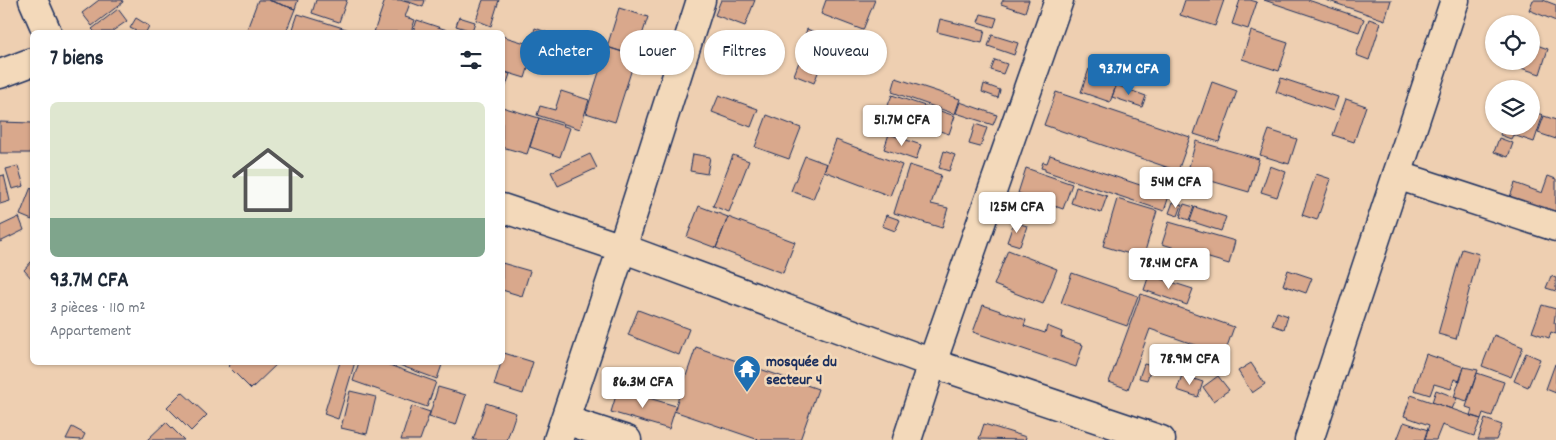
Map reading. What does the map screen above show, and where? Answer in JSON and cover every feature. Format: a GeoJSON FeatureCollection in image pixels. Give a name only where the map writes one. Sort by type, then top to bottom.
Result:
{"type":"FeatureCollection","features":[{"type":"Feature","properties":{"kind":"street"},"geometry":{"type":"LineString","coordinates":[[33,0],[46,30]]}},
{"type":"Feature","properties":{"kind":"street"},"geometry":{"type":"LineString","coordinates":[[626,440],[561,430],[622,248],[701,0]]}},
{"type":"Feature","properties":{"kind":"street"},"geometry":{"type":"LineString","coordinates":[[907,440],[932,363],[1059,0]]}},
{"type":"Feature","properties":{"kind":"street"},"geometry":{"type":"LineString","coordinates":[[1309,440],[1455,0]]}},
{"type":"Feature","properties":{"kind":"street"},"geometry":{"type":"LineString","coordinates":[[0,74],[30,63]]}},
{"type":"Feature","properties":{"kind":"street"},"geometry":{"type":"LineString","coordinates":[[1397,174],[1556,227]]}},
{"type":"Feature","properties":{"kind":"street"},"geometry":{"type":"LineString","coordinates":[[505,209],[622,248],[932,363],[1161,440]]}},
{"type":"Feature","properties":{"kind":"building"},"geometry":{"type":"Polygon","coordinates":[[[99,0],[122,0],[123,2],[92,26],[82,13],[99,0]]]}},
{"type":"Feature","properties":{"kind":"building"},"geometry":{"type":"Polygon","coordinates":[[[258,0],[268,0],[295,9],[287,30],[247,30],[258,0]]]}},
{"type":"Feature","properties":{"kind":"building"},"geometry":{"type":"Polygon","coordinates":[[[268,0],[298,0],[295,9],[268,0]]]}},
{"type":"Feature","properties":{"kind":"building"},"geometry":{"type":"Polygon","coordinates":[[[316,0],[347,0],[339,22],[312,13],[316,0]]]}},
{"type":"Feature","properties":{"kind":"building"},"geometry":{"type":"Polygon","coordinates":[[[385,0],[400,0],[410,3],[405,17],[415,20],[412,30],[375,30],[385,0]]]}},
{"type":"Feature","properties":{"kind":"building"},"geometry":{"type":"Polygon","coordinates":[[[404,0],[425,0],[423,7],[404,0]]]}},
{"type":"Feature","properties":{"kind":"building"},"geometry":{"type":"Polygon","coordinates":[[[483,0],[499,0],[491,26],[476,20],[483,0]]]}},
{"type":"Feature","properties":{"kind":"building"},"geometry":{"type":"Polygon","coordinates":[[[721,0],[755,0],[745,26],[715,15],[721,0]]]}},
{"type":"Feature","properties":{"kind":"building"},"geometry":{"type":"Polygon","coordinates":[[[826,0],[875,0],[863,30],[821,14],[826,0]]]}},
{"type":"Feature","properties":{"kind":"building"},"geometry":{"type":"Polygon","coordinates":[[[1003,0],[1029,0],[1025,12],[1001,4],[1003,0]]]}},
{"type":"Feature","properties":{"kind":"building"},"geometry":{"type":"Polygon","coordinates":[[[1185,0],[1224,0],[1215,26],[1180,15],[1185,0]]]}},
{"type":"Feature","properties":{"kind":"building"},"geometry":{"type":"Polygon","coordinates":[[[1240,0],[1257,2],[1248,29],[1232,24],[1240,0]]]}},
{"type":"Feature","properties":{"kind":"building"},"geometry":{"type":"Polygon","coordinates":[[[1264,0],[1308,0],[1364,19],[1359,32],[1264,0]]]}},
{"type":"Feature","properties":{"kind":"building"},"geometry":{"type":"Polygon","coordinates":[[[1326,0],[1391,0],[1385,20],[1326,0]]]}},
{"type":"Feature","properties":{"kind":"building"},"geometry":{"type":"Polygon","coordinates":[[[1533,0],[1543,0],[1556,5],[1556,21],[1529,10],[1533,0]]]}},
{"type":"Feature","properties":{"kind":"building"},"geometry":{"type":"Polygon","coordinates":[[[619,8],[648,17],[644,30],[620,30],[620,51],[610,48],[610,37],[619,8]]]}},
{"type":"Feature","properties":{"kind":"building"},"geometry":{"type":"Polygon","coordinates":[[[118,9],[127,21],[114,30],[92,29],[118,9]]]}},
{"type":"Feature","properties":{"kind":"building"},"geometry":{"type":"Polygon","coordinates":[[[298,14],[350,30],[293,30],[298,14]]]}},
{"type":"Feature","properties":{"kind":"building"},"geometry":{"type":"Polygon","coordinates":[[[981,14],[997,18],[994,27],[978,22],[981,14]]]}},
{"type":"Feature","properties":{"kind":"building"},"geometry":{"type":"Polygon","coordinates":[[[459,17],[475,22],[472,30],[456,26],[459,17]]]}},
{"type":"Feature","properties":{"kind":"building"},"geometry":{"type":"Polygon","coordinates":[[[136,18],[149,26],[147,30],[134,30],[130,28],[136,18]]]}},
{"type":"Feature","properties":{"kind":"building"},"geometry":{"type":"Polygon","coordinates":[[[940,19],[985,30],[982,43],[937,32],[940,19]]]}},
{"type":"Feature","properties":{"kind":"building"},"geometry":{"type":"Polygon","coordinates":[[[1369,19],[1381,23],[1369,60],[1356,55],[1369,19]]]}},
{"type":"Feature","properties":{"kind":"building"},"geometry":{"type":"Polygon","coordinates":[[[417,20],[447,30],[414,30],[417,20]]]}},
{"type":"Feature","properties":{"kind":"building"},"geometry":{"type":"Polygon","coordinates":[[[1251,31],[1288,43],[1279,71],[1242,59],[1251,31]]]}},
{"type":"Feature","properties":{"kind":"building"},"geometry":{"type":"Polygon","coordinates":[[[992,35],[1018,43],[1014,55],[988,46],[992,35]]]}},
{"type":"Feature","properties":{"kind":"building"},"geometry":{"type":"Polygon","coordinates":[[[505,37],[520,41],[520,75],[526,75],[525,78],[505,72],[505,37]]]}},
{"type":"Feature","properties":{"kind":"building"},"geometry":{"type":"Polygon","coordinates":[[[1540,46],[1548,49],[1540,74],[1527,70],[1540,70],[1540,46]]]}},
{"type":"Feature","properties":{"kind":"building"},"geometry":{"type":"Polygon","coordinates":[[[610,48],[620,51],[620,75],[630,75],[615,122],[586,113],[598,75],[610,75],[610,48]]]}},
{"type":"Feature","properties":{"kind":"building"},"geometry":{"type":"Polygon","coordinates":[[[995,60],[1007,64],[1003,74],[991,70],[995,60]]]}},
{"type":"Feature","properties":{"kind":"building"},"geometry":{"type":"Polygon","coordinates":[[[1089,69],[1119,79],[1110,102],[1081,92],[1089,69]]]}},
{"type":"Feature","properties":{"kind":"building"},"geometry":{"type":"Polygon","coordinates":[[[505,72],[510,74],[505,88],[505,72]]]}},
{"type":"Feature","properties":{"kind":"building"},"geometry":{"type":"Polygon","coordinates":[[[795,72],[795,75],[817,75],[814,83],[794,75],[795,72]]]}},
{"type":"Feature","properties":{"kind":"building"},"geometry":{"type":"Polygon","coordinates":[[[896,78],[960,99],[955,114],[892,92],[896,78]]]}},
{"type":"Feature","properties":{"kind":"building"},"geometry":{"type":"Polygon","coordinates":[[[1281,78],[1338,97],[1333,111],[1276,92],[1281,78]]]}},
{"type":"Feature","properties":{"kind":"building"},"geometry":{"type":"Polygon","coordinates":[[[1212,82],[1237,91],[1219,142],[1194,134],[1212,82]]]}},
{"type":"Feature","properties":{"kind":"building"},"geometry":{"type":"Polygon","coordinates":[[[984,84],[1000,90],[998,98],[982,92],[984,84]]]}},
{"type":"Feature","properties":{"kind":"building"},"geometry":{"type":"Polygon","coordinates":[[[1116,85],[1146,96],[1142,107],[1112,97],[1116,85]]]}},
{"type":"Feature","properties":{"kind":"building"},"geometry":{"type":"Polygon","coordinates":[[[561,91],[589,100],[580,129],[537,115],[540,106],[555,110],[561,91]]]}},
{"type":"Feature","properties":{"kind":"building"},"geometry":{"type":"Polygon","coordinates":[[[1056,92],[1190,137],[1178,171],[1044,125],[1056,92]]]}},
{"type":"Feature","properties":{"kind":"building"},"geometry":{"type":"Polygon","coordinates":[[[719,95],[758,109],[751,127],[712,112],[719,95]]]}},
{"type":"Feature","properties":{"kind":"building"},"geometry":{"type":"Polygon","coordinates":[[[892,95],[955,116],[949,134],[885,113],[892,95]]]}},
{"type":"Feature","properties":{"kind":"building"},"geometry":{"type":"Polygon","coordinates":[[[1346,99],[1366,106],[1354,142],[1333,135],[1346,99]]]}},
{"type":"Feature","properties":{"kind":"building"},"geometry":{"type":"Polygon","coordinates":[[[960,102],[997,115],[993,125],[956,113],[960,102]]]}},
{"type":"Feature","properties":{"kind":"building"},"geometry":{"type":"Polygon","coordinates":[[[505,108],[539,118],[527,154],[505,148],[505,108]]]}},
{"type":"Feature","properties":{"kind":"building"},"geometry":{"type":"Polygon","coordinates":[[[767,115],[801,128],[789,159],[755,147],[767,115]]]}},
{"type":"Feature","properties":{"kind":"building"},"geometry":{"type":"Polygon","coordinates":[[[1544,116],[1556,120],[1556,139],[1540,134],[1544,116]]]}},
{"type":"Feature","properties":{"kind":"building"},"geometry":{"type":"Polygon","coordinates":[[[539,118],[570,128],[560,157],[530,147],[539,118]]]}},
{"type":"Feature","properties":{"kind":"building"},"geometry":{"type":"Polygon","coordinates":[[[0,122],[30,123],[30,153],[0,153],[0,122]]]}},
{"type":"Feature","properties":{"kind":"building"},"geometry":{"type":"Polygon","coordinates":[[[975,124],[987,128],[980,147],[969,144],[975,124]]]}},
{"type":"Feature","properties":{"kind":"building"},"geometry":{"type":"Polygon","coordinates":[[[1269,130],[1297,139],[1289,164],[1260,155],[1269,130]]]}},
{"type":"Feature","properties":{"kind":"building"},"geometry":{"type":"Polygon","coordinates":[[[889,134],[921,145],[916,160],[884,149],[889,134]]]}},
{"type":"Feature","properties":{"kind":"building"},"geometry":{"type":"Polygon","coordinates":[[[1500,135],[1513,135],[1511,139],[1500,135]]]}},
{"type":"Feature","properties":{"kind":"building"},"geometry":{"type":"Polygon","coordinates":[[[1513,135],[1536,135],[1534,142],[1513,135]]]}},
{"type":"Feature","properties":{"kind":"building"},"geometry":{"type":"Polygon","coordinates":[[[1499,138],[1513,143],[1508,157],[1494,152],[1499,138]]]}},
{"type":"Feature","properties":{"kind":"building"},"geometry":{"type":"Polygon","coordinates":[[[836,140],[902,165],[890,196],[824,171],[836,140]]]}},
{"type":"Feature","properties":{"kind":"building"},"geometry":{"type":"Polygon","coordinates":[[[1196,141],[1259,159],[1249,192],[1187,174],[1196,141]]]}},
{"type":"Feature","properties":{"kind":"building"},"geometry":{"type":"Polygon","coordinates":[[[944,151],[955,155],[949,171],[939,168],[944,151]]]}},
{"type":"Feature","properties":{"kind":"building"},"geometry":{"type":"Polygon","coordinates":[[[590,154],[597,168],[558,186],[551,172],[590,154]]]}},
{"type":"Feature","properties":{"kind":"building"},"geometry":{"type":"Polygon","coordinates":[[[693,154],[710,157],[707,174],[690,171],[693,154]]]}},
{"type":"Feature","properties":{"kind":"building"},"geometry":{"type":"Polygon","coordinates":[[[733,155],[749,161],[729,212],[713,206],[733,155]]]}},
{"type":"Feature","properties":{"kind":"building"},"geometry":{"type":"Polygon","coordinates":[[[1050,155],[1155,190],[1163,167],[1177,172],[1164,211],[1045,171],[1045,169],[1041,168],[1043,162],[1047,163],[1050,155]]]}},
{"type":"Feature","properties":{"kind":"building"},"geometry":{"type":"Polygon","coordinates":[[[805,156],[827,164],[813,199],[791,191],[805,156]]]}},
{"type":"Feature","properties":{"kind":"building"},"geometry":{"type":"Polygon","coordinates":[[[909,165],[941,175],[931,204],[948,208],[942,228],[894,213],[909,165]]]}},
{"type":"Feature","properties":{"kind":"building"},"geometry":{"type":"Polygon","coordinates":[[[18,166],[24,186],[12,189],[6,169],[18,166]]]}},
{"type":"Feature","properties":{"kind":"building"},"geometry":{"type":"Polygon","coordinates":[[[1270,166],[1286,172],[1277,197],[1261,192],[1270,166]]]}},
{"type":"Feature","properties":{"kind":"building"},"geometry":{"type":"Polygon","coordinates":[[[1026,168],[1072,184],[1063,209],[1018,193],[1026,168]]]}},
{"type":"Feature","properties":{"kind":"building"},"geometry":{"type":"Polygon","coordinates":[[[1316,174],[1331,179],[1317,220],[1302,215],[1316,174]]]}},
{"type":"Feature","properties":{"kind":"building"},"geometry":{"type":"Polygon","coordinates":[[[4,175],[10,201],[0,204],[0,176],[4,175]]]}},
{"type":"Feature","properties":{"kind":"building"},"geometry":{"type":"Polygon","coordinates":[[[1548,176],[1556,179],[1556,212],[1510,197],[1515,183],[1542,193],[1548,176]]]}},
{"type":"Feature","properties":{"kind":"building"},"geometry":{"type":"Polygon","coordinates":[[[1076,187],[1107,196],[1101,213],[1071,203],[1076,187]]]}},
{"type":"Feature","properties":{"kind":"building"},"geometry":{"type":"Polygon","coordinates":[[[30,190],[30,219],[20,215],[30,190]]]}},
{"type":"Feature","properties":{"kind":"building"},"geometry":{"type":"Polygon","coordinates":[[[1117,199],[1157,211],[1143,258],[1103,246],[1117,199]]]}},
{"type":"Feature","properties":{"kind":"building"},"geometry":{"type":"Polygon","coordinates":[[[1173,202],[1182,205],[1178,216],[1169,213],[1173,202]]]}},
{"type":"Feature","properties":{"kind":"building"},"geometry":{"type":"Polygon","coordinates":[[[1184,204],[1194,207],[1189,220],[1180,217],[1184,204]]]}},
{"type":"Feature","properties":{"kind":"building"},"geometry":{"type":"Polygon","coordinates":[[[699,206],[728,217],[716,248],[687,237],[699,206]]]}},
{"type":"Feature","properties":{"kind":"building"},"geometry":{"type":"Polygon","coordinates":[[[1195,207],[1226,217],[1221,231],[1190,221],[1195,207]]]}},
{"type":"Feature","properties":{"kind":"building"},"geometry":{"type":"Polygon","coordinates":[[[886,215],[900,220],[895,231],[882,226],[886,215]]]}},
{"type":"Feature","properties":{"kind":"building"},"geometry":{"type":"Polygon","coordinates":[[[19,217],[24,230],[0,242],[0,226],[19,217]]]}},
{"type":"Feature","properties":{"kind":"building"},"geometry":{"type":"Polygon","coordinates":[[[728,217],[795,242],[783,273],[716,248],[728,217]]]}},
{"type":"Feature","properties":{"kind":"building"},"geometry":{"type":"Polygon","coordinates":[[[1014,222],[1027,226],[1020,246],[1007,242],[1014,222]]]}},
{"type":"Feature","properties":{"kind":"building"},"geometry":{"type":"Polygon","coordinates":[[[1169,222],[1235,241],[1229,264],[1162,244],[1169,222]]]}},
{"type":"Feature","properties":{"kind":"building"},"geometry":{"type":"Polygon","coordinates":[[[1462,249],[1479,254],[1456,339],[1438,334],[1462,249]]]}},
{"type":"Feature","properties":{"kind":"building"},"geometry":{"type":"Polygon","coordinates":[[[1008,250],[1057,269],[1043,304],[994,285],[1008,250]]]}},
{"type":"Feature","properties":{"kind":"building"},"geometry":{"type":"Polygon","coordinates":[[[30,263],[30,277],[24,270],[30,263]]]}},
{"type":"Feature","properties":{"kind":"building"},"geometry":{"type":"Polygon","coordinates":[[[505,264],[530,271],[522,296],[505,291],[505,264]]]}},
{"type":"Feature","properties":{"kind":"building"},"geometry":{"type":"Polygon","coordinates":[[[1288,270],[1312,278],[1306,293],[1283,285],[1288,270]]]}},
{"type":"Feature","properties":{"kind":"building"},"geometry":{"type":"Polygon","coordinates":[[[1072,273],[1138,296],[1127,326],[1061,303],[1072,273]]]}},
{"type":"Feature","properties":{"kind":"building"},"geometry":{"type":"Polygon","coordinates":[[[1149,275],[1193,289],[1187,305],[1144,290],[1149,275]]]}},
{"type":"Feature","properties":{"kind":"building"},"geometry":{"type":"Polygon","coordinates":[[[1551,276],[1556,278],[1556,291],[1546,288],[1551,276]]]}},
{"type":"Feature","properties":{"kind":"building"},"geometry":{"type":"Polygon","coordinates":[[[1141,294],[1234,327],[1224,355],[1150,329],[1128,389],[1109,382],[1141,294]]]}},
{"type":"Feature","properties":{"kind":"building"},"geometry":{"type":"Polygon","coordinates":[[[983,305],[1026,320],[1024,326],[1045,333],[1047,326],[1062,332],[1061,337],[1083,345],[1076,367],[973,332],[983,305]]]}},
{"type":"Feature","properties":{"kind":"building"},"geometry":{"type":"Polygon","coordinates":[[[1542,305],[1556,309],[1554,323],[1556,324],[1556,334],[1551,332],[1549,338],[1532,332],[1542,305]]]}},
{"type":"Feature","properties":{"kind":"building"},"geometry":{"type":"Polygon","coordinates":[[[638,310],[689,329],[679,355],[628,335],[638,310]]]}},
{"type":"Feature","properties":{"kind":"building"},"geometry":{"type":"Polygon","coordinates":[[[1277,312],[1288,316],[1284,329],[1272,325],[1277,312]]]}},
{"type":"Feature","properties":{"kind":"building"},"geometry":{"type":"Polygon","coordinates":[[[1494,335],[1523,347],[1511,377],[1482,366],[1494,335]]]}},
{"type":"Feature","properties":{"kind":"building"},"geometry":{"type":"Polygon","coordinates":[[[696,347],[818,389],[800,440],[759,440],[674,411],[696,347]]]}},
{"type":"Feature","properties":{"kind":"building"},"geometry":{"type":"Polygon","coordinates":[[[505,353],[533,362],[523,394],[494,385],[500,365],[505,365],[505,353]]]}},
{"type":"Feature","properties":{"kind":"building"},"geometry":{"type":"Polygon","coordinates":[[[1526,353],[1540,359],[1528,387],[1514,381],[1526,353]]]}},
{"type":"Feature","properties":{"kind":"building"},"geometry":{"type":"Polygon","coordinates":[[[1426,354],[1464,367],[1460,381],[1454,379],[1451,389],[1434,384],[1430,395],[1414,390],[1426,354]]]}},
{"type":"Feature","properties":{"kind":"building"},"geometry":{"type":"Polygon","coordinates":[[[1251,363],[1265,384],[1252,393],[1238,371],[1251,363]]]}},
{"type":"Feature","properties":{"kind":"building"},"geometry":{"type":"Polygon","coordinates":[[[1144,364],[1152,366],[1147,380],[1139,378],[1144,364]]]}},
{"type":"Feature","properties":{"kind":"building"},"geometry":{"type":"Polygon","coordinates":[[[1556,364],[1556,393],[1546,389],[1556,364]]]}},
{"type":"Feature","properties":{"kind":"building"},"geometry":{"type":"Polygon","coordinates":[[[229,365],[276,365],[251,389],[229,365]]]}},
{"type":"Feature","properties":{"kind":"building"},"geometry":{"type":"Polygon","coordinates":[[[339,365],[354,365],[338,419],[324,414],[339,365]]]}},
{"type":"Feature","properties":{"kind":"building"},"geometry":{"type":"Polygon","coordinates":[[[358,365],[389,365],[436,382],[427,407],[353,381],[358,365]]]}},
{"type":"Feature","properties":{"kind":"building"},"geometry":{"type":"Polygon","coordinates":[[[399,365],[442,365],[437,379],[399,365]]]}},
{"type":"Feature","properties":{"kind":"building"},"geometry":{"type":"Polygon","coordinates":[[[1464,367],[1478,370],[1467,401],[1454,397],[1464,367]]]}},
{"type":"Feature","properties":{"kind":"building"},"geometry":{"type":"Polygon","coordinates":[[[1477,373],[1504,382],[1492,416],[1483,413],[1481,419],[1470,416],[1472,409],[1466,407],[1477,373]]]}},
{"type":"Feature","properties":{"kind":"building"},"geometry":{"type":"Polygon","coordinates":[[[1182,375],[1203,382],[1198,397],[1177,390],[1182,375]]]}},
{"type":"Feature","properties":{"kind":"building"},"geometry":{"type":"Polygon","coordinates":[[[1218,376],[1229,390],[1213,401],[1203,387],[1218,376]]]}},
{"type":"Feature","properties":{"kind":"building"},"geometry":{"type":"Polygon","coordinates":[[[438,387],[466,395],[456,425],[429,417],[438,387]]]}},
{"type":"Feature","properties":{"kind":"building"},"geometry":{"type":"Polygon","coordinates":[[[618,389],[676,406],[669,429],[611,412],[618,389]]]}},
{"type":"Feature","properties":{"kind":"building"},"geometry":{"type":"Polygon","coordinates":[[[1436,390],[1457,398],[1452,409],[1432,402],[1436,390]]]}},
{"type":"Feature","properties":{"kind":"building"},"geometry":{"type":"Polygon","coordinates":[[[350,391],[376,397],[367,434],[341,428],[350,391]]]}},
{"type":"Feature","properties":{"kind":"building"},"geometry":{"type":"Polygon","coordinates":[[[182,392],[207,415],[191,431],[167,407],[182,392]]]}},
{"type":"Feature","properties":{"kind":"building"},"geometry":{"type":"Polygon","coordinates":[[[1411,395],[1481,419],[1474,436],[1442,425],[1436,440],[1424,440],[1429,425],[1404,416],[1411,395]]]}},
{"type":"Feature","properties":{"kind":"building"},"geometry":{"type":"Polygon","coordinates":[[[486,403],[516,413],[507,440],[473,440],[486,403]]]}},
{"type":"Feature","properties":{"kind":"building"},"geometry":{"type":"Polygon","coordinates":[[[412,406],[430,412],[420,440],[401,440],[412,406]]]}},
{"type":"Feature","properties":{"kind":"building"},"geometry":{"type":"Polygon","coordinates":[[[1485,419],[1502,425],[1496,440],[1478,440],[1485,419]]]}},
{"type":"Feature","properties":{"kind":"building"},"geometry":{"type":"Polygon","coordinates":[[[166,422],[184,440],[147,440],[166,422]]]}},
{"type":"Feature","properties":{"kind":"building"},"geometry":{"type":"Polygon","coordinates":[[[1404,422],[1428,430],[1425,440],[1397,440],[1404,422]]]}},
{"type":"Feature","properties":{"kind":"building"},"geometry":{"type":"Polygon","coordinates":[[[984,424],[1026,437],[1025,440],[979,439],[984,424]]]}},
{"type":"Feature","properties":{"kind":"building"},"geometry":{"type":"Polygon","coordinates":[[[72,427],[85,434],[82,440],[66,439],[72,427]]]}},
{"type":"Feature","properties":{"kind":"place","name":"mosquée du secteur 4"},"geometry":{"type":"Point","coordinates":[747,393]}}]}
